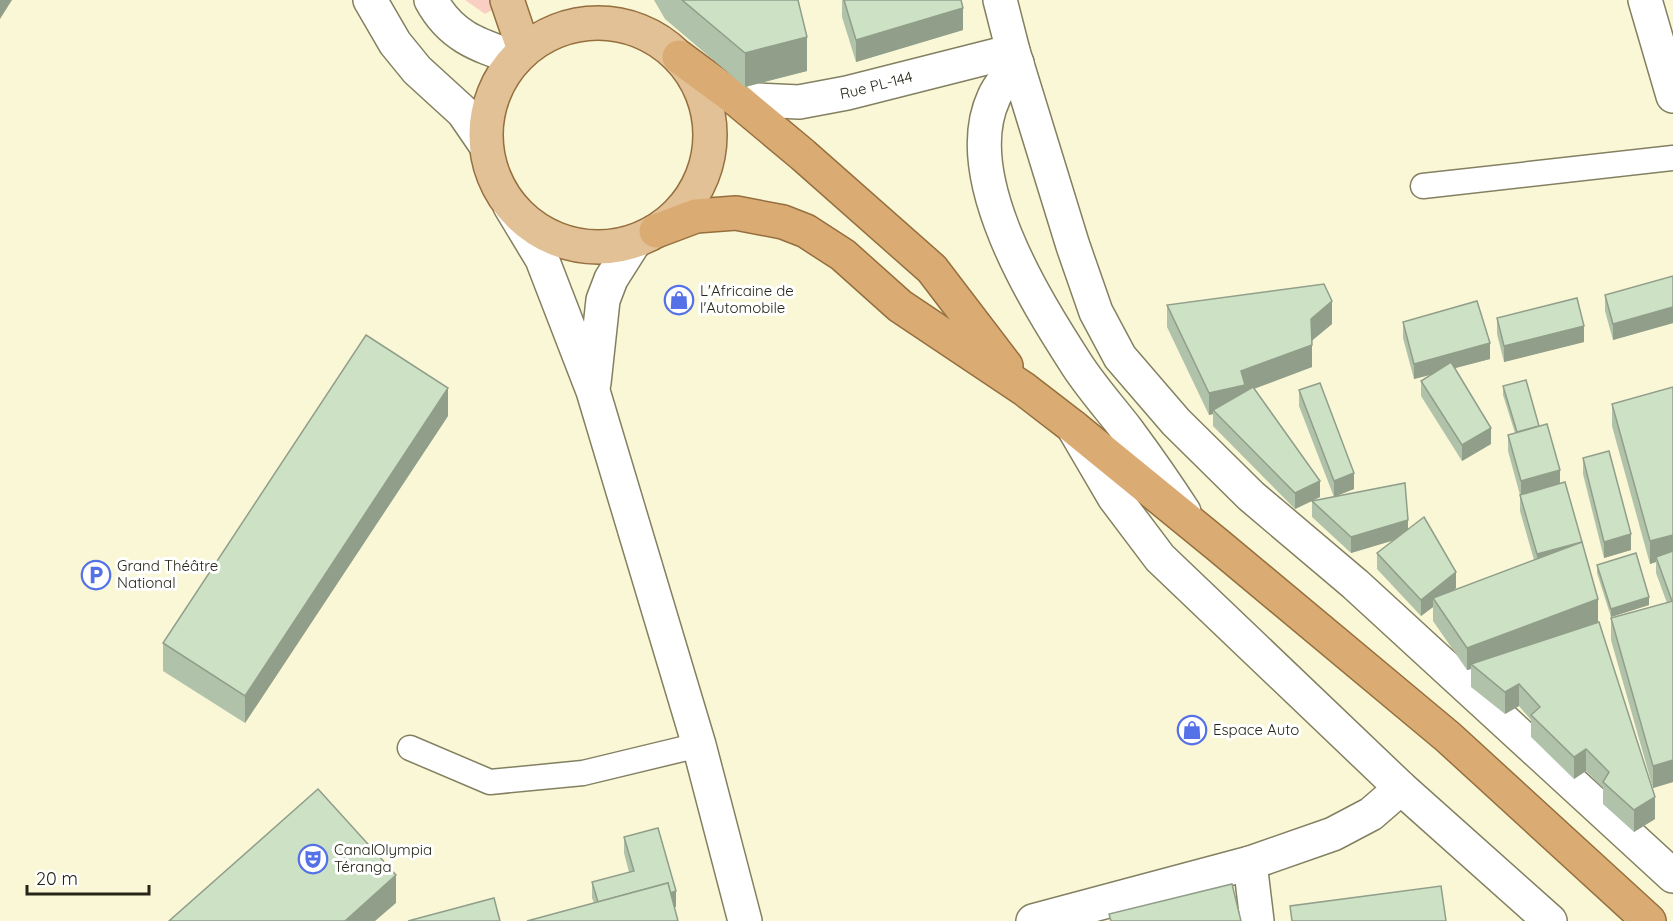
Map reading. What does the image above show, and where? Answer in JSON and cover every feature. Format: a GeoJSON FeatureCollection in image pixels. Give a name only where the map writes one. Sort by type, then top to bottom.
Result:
{"type":"FeatureCollection","features":[{"type":"Feature","properties":{"kind":"highway"},"geometry":{"type":"LineString","coordinates":[[668,49],[736,99],[845,191],[932,269],[1024,389]]}},
{"type":"Feature","properties":{"kind":"highway"},"geometry":{"type":"LineString","coordinates":[[645,236],[696,216],[736,213],[783,222],[806,231],[843,255],[900,306],[1024,389],[1220,546],[1448,737],[1649,921]]}},
{"type":"Feature","properties":{"kind":"main road"},"geometry":{"type":"LineString","coordinates":[[507,0],[520,54]]}},
{"type":"Feature","properties":{"kind":"main road"},"geometry":{"type":"LineString","coordinates":[[613,0],[668,49],[694,77],[705,100],[710,125],[709,150],[703,174],[692,196],[675,216],[645,236],[612,246],[567,243],[527,222],[510,206],[498,187],[485,144],[490,99],[501,77],[520,54],[543,37],[566,27],[589,23],[614,24],[637,30],[668,49]]}},
{"type":"Feature","properties":{"kind":"street"},"geometry":{"type":"LineString","coordinates":[[370,0],[395,43],[417,70],[463,112],[485,144]]}},
{"type":"Feature","properties":{"kind":"street"},"geometry":{"type":"LineString","coordinates":[[431,0],[439,15],[472,42],[520,54]]}},
{"type":"Feature","properties":{"kind":"street"},"geometry":{"type":"LineString","coordinates":[[1000,0],[1015,57],[1073,246],[1096,312],[1120,357],[1176,422],[1251,496],[1355,584],[1672,874]]}},
{"type":"Feature","properties":{"kind":"street"},"geometry":{"type":"LineString","coordinates":[[1645,0],[1673,96]]}},
{"type":"Feature","properties":{"kind":"street"},"geometry":{"type":"LineString","coordinates":[[1015,57],[994,96],[986,125],[984,154],[998,215],[1036,297],[1077,366],[1158,474],[1190,522]]}},
{"type":"Feature","properties":{"kind":"street","name":"Rue PL-144"},"geometry":{"type":"LineString","coordinates":[[736,99],[799,102],[1015,57]]}},
{"type":"Feature","properties":{"kind":"street"},"geometry":{"type":"LineString","coordinates":[[510,206],[542,259],[593,391],[699,745],[745,921]]}},
{"type":"Feature","properties":{"kind":"street"},"geometry":{"type":"LineString","coordinates":[[593,391],[603,300],[611,279],[645,236]]}},
{"type":"Feature","properties":{"kind":"street"},"geometry":{"type":"LineString","coordinates":[[1072,426],[1114,497],[1160,558],[1401,788],[1550,921]]}},
{"type":"Feature","properties":{"kind":"street"},"geometry":{"type":"LineString","coordinates":[[1033,921],[1250,863],[1333,834],[1371,814],[1401,788]]}},
{"type":"Feature","properties":{"kind":"street"},"geometry":{"type":"LineString","coordinates":[[1250,863],[1257,921]]}},
{"type":"Feature","properties":{"kind":"lane"},"geometry":{"type":"LineString","coordinates":[[1423,186],[1673,158]]}},
{"type":"Feature","properties":{"kind":"lane"},"geometry":{"type":"LineString","coordinates":[[410,748],[490,782],[583,773],[699,745]]}},
{"type":"Feature","properties":{"kind":"shaded area"},"geometry":{"type":"Polygon","coordinates":[[[465,0],[489,0],[494,9],[485,14],[465,0]]]}},
{"type":"Feature","properties":{"kind":"building"},"geometry":{"type":"Polygon","coordinates":[[[682,0],[798,0],[807,37],[745,53],[682,0]]]}},
{"type":"Feature","properties":{"kind":"building"},"geometry":{"type":"Polygon","coordinates":[[[844,0],[961,0],[963,8],[856,40],[844,0]]]}},
{"type":"Feature","properties":{"kind":"building"},"geometry":{"type":"Polygon","coordinates":[[[1673,276],[1673,307],[1613,324],[1605,295],[1673,276]]]}},
{"type":"Feature","properties":{"kind":"building"},"geometry":{"type":"Polygon","coordinates":[[[1324,284],[1332,301],[1311,319],[1312,345],[1241,371],[1245,385],[1209,393],[1167,305],[1324,284]]]}},
{"type":"Feature","properties":{"kind":"building"},"geometry":{"type":"Polygon","coordinates":[[[1577,298],[1584,326],[1504,346],[1497,318],[1577,298]]]}},
{"type":"Feature","properties":{"kind":"building"},"geometry":{"type":"Polygon","coordinates":[[[1477,301],[1490,343],[1414,364],[1403,322],[1477,301]]]}},
{"type":"Feature","properties":{"kind":"building"},"geometry":{"type":"Polygon","coordinates":[[[366,335],[448,388],[245,696],[163,643],[366,335]]]}},
{"type":"Feature","properties":{"kind":"building"},"geometry":{"type":"Polygon","coordinates":[[[1451,362],[1491,428],[1462,445],[1421,381],[1451,362]]]}},
{"type":"Feature","properties":{"kind":"building"},"geometry":{"type":"Polygon","coordinates":[[[1526,380],[1539,426],[1517,432],[1503,386],[1526,380]]]}},
{"type":"Feature","properties":{"kind":"building"},"geometry":{"type":"Polygon","coordinates":[[[1320,383],[1354,473],[1334,481],[1299,390],[1320,383]]]}},
{"type":"Feature","properties":{"kind":"building"},"geometry":{"type":"Polygon","coordinates":[[[1253,387],[1320,481],[1295,493],[1213,410],[1253,387]]]}},
{"type":"Feature","properties":{"kind":"building"},"geometry":{"type":"Polygon","coordinates":[[[1673,387],[1673,535],[1650,541],[1612,404],[1673,387]]]}},
{"type":"Feature","properties":{"kind":"building"},"geometry":{"type":"Polygon","coordinates":[[[1547,424],[1560,470],[1521,481],[1508,435],[1547,424]]]}},
{"type":"Feature","properties":{"kind":"building"},"geometry":{"type":"Polygon","coordinates":[[[1609,451],[1631,534],[1604,542],[1583,458],[1609,451]]]}},
{"type":"Feature","properties":{"kind":"building"},"geometry":{"type":"Polygon","coordinates":[[[1565,482],[1582,542],[1537,554],[1520,495],[1565,482]]]}},
{"type":"Feature","properties":{"kind":"building"},"geometry":{"type":"Polygon","coordinates":[[[1405,483],[1408,520],[1351,537],[1312,501],[1405,483]]]}},
{"type":"Feature","properties":{"kind":"building"},"geometry":{"type":"Polygon","coordinates":[[[1424,517],[1456,572],[1421,600],[1377,553],[1424,517]]]}},
{"type":"Feature","properties":{"kind":"building"},"geometry":{"type":"Polygon","coordinates":[[[1582,542],[1598,599],[1467,648],[1433,598],[1582,542]]]}},
{"type":"Feature","properties":{"kind":"building"},"geometry":{"type":"Polygon","coordinates":[[[1673,551],[1673,601],[1672,601],[1656,557],[1673,551]]]}},
{"type":"Feature","properties":{"kind":"building"},"geometry":{"type":"Polygon","coordinates":[[[1636,553],[1649,597],[1611,609],[1597,565],[1636,553]]]}},
{"type":"Feature","properties":{"kind":"building"},"geometry":{"type":"Polygon","coordinates":[[[1673,601],[1673,760],[1653,766],[1611,618],[1673,601]]]}},
{"type":"Feature","properties":{"kind":"building"},"geometry":{"type":"Polygon","coordinates":[[[1599,622],[1655,797],[1634,810],[1603,782],[1609,772],[1586,749],[1574,757],[1531,715],[1540,707],[1519,684],[1505,692],[1471,664],[1599,622]]]}},
{"type":"Feature","properties":{"kind":"building","name":"CanalOlympia Téranga"},"geometry":{"type":"Polygon","coordinates":[[[318,789],[396,875],[345,921],[169,921],[318,789]]]}},
{"type":"Feature","properties":{"kind":"building"},"geometry":{"type":"Polygon","coordinates":[[[658,828],[676,891],[670,893],[668,883],[598,902],[592,882],[634,871],[624,837],[658,828]]]}},
{"type":"Feature","properties":{"kind":"building"},"geometry":{"type":"Polygon","coordinates":[[[668,883],[678,921],[527,921],[668,883]]]}},
{"type":"Feature","properties":{"kind":"building"},"geometry":{"type":"Polygon","coordinates":[[[1232,884],[1241,921],[1111,921],[1109,914],[1232,884]]]}},
{"type":"Feature","properties":{"kind":"building"},"geometry":{"type":"Polygon","coordinates":[[[1441,886],[1446,921],[1292,921],[1290,906],[1441,886]]]}},
{"type":"Feature","properties":{"kind":"building"},"geometry":{"type":"Polygon","coordinates":[[[494,898],[500,921],[408,921],[494,898]]]}},
{"type":"Feature","properties":{"kind":"place","name":"L'Africaine de l'Automobile"},"geometry":{"type":"Point","coordinates":[679,300]}},
{"type":"Feature","properties":{"kind":"place","name":"Grand Théâtre National"},"geometry":{"type":"Point","coordinates":[96,575]}},
{"type":"Feature","properties":{"kind":"place","name":"Espace Auto"},"geometry":{"type":"Point","coordinates":[1192,730]}},
{"type":"Feature","properties":{"kind":"place","name":"CanalOlympia Téranga"},"geometry":{"type":"Point","coordinates":[313,859]}}]}
